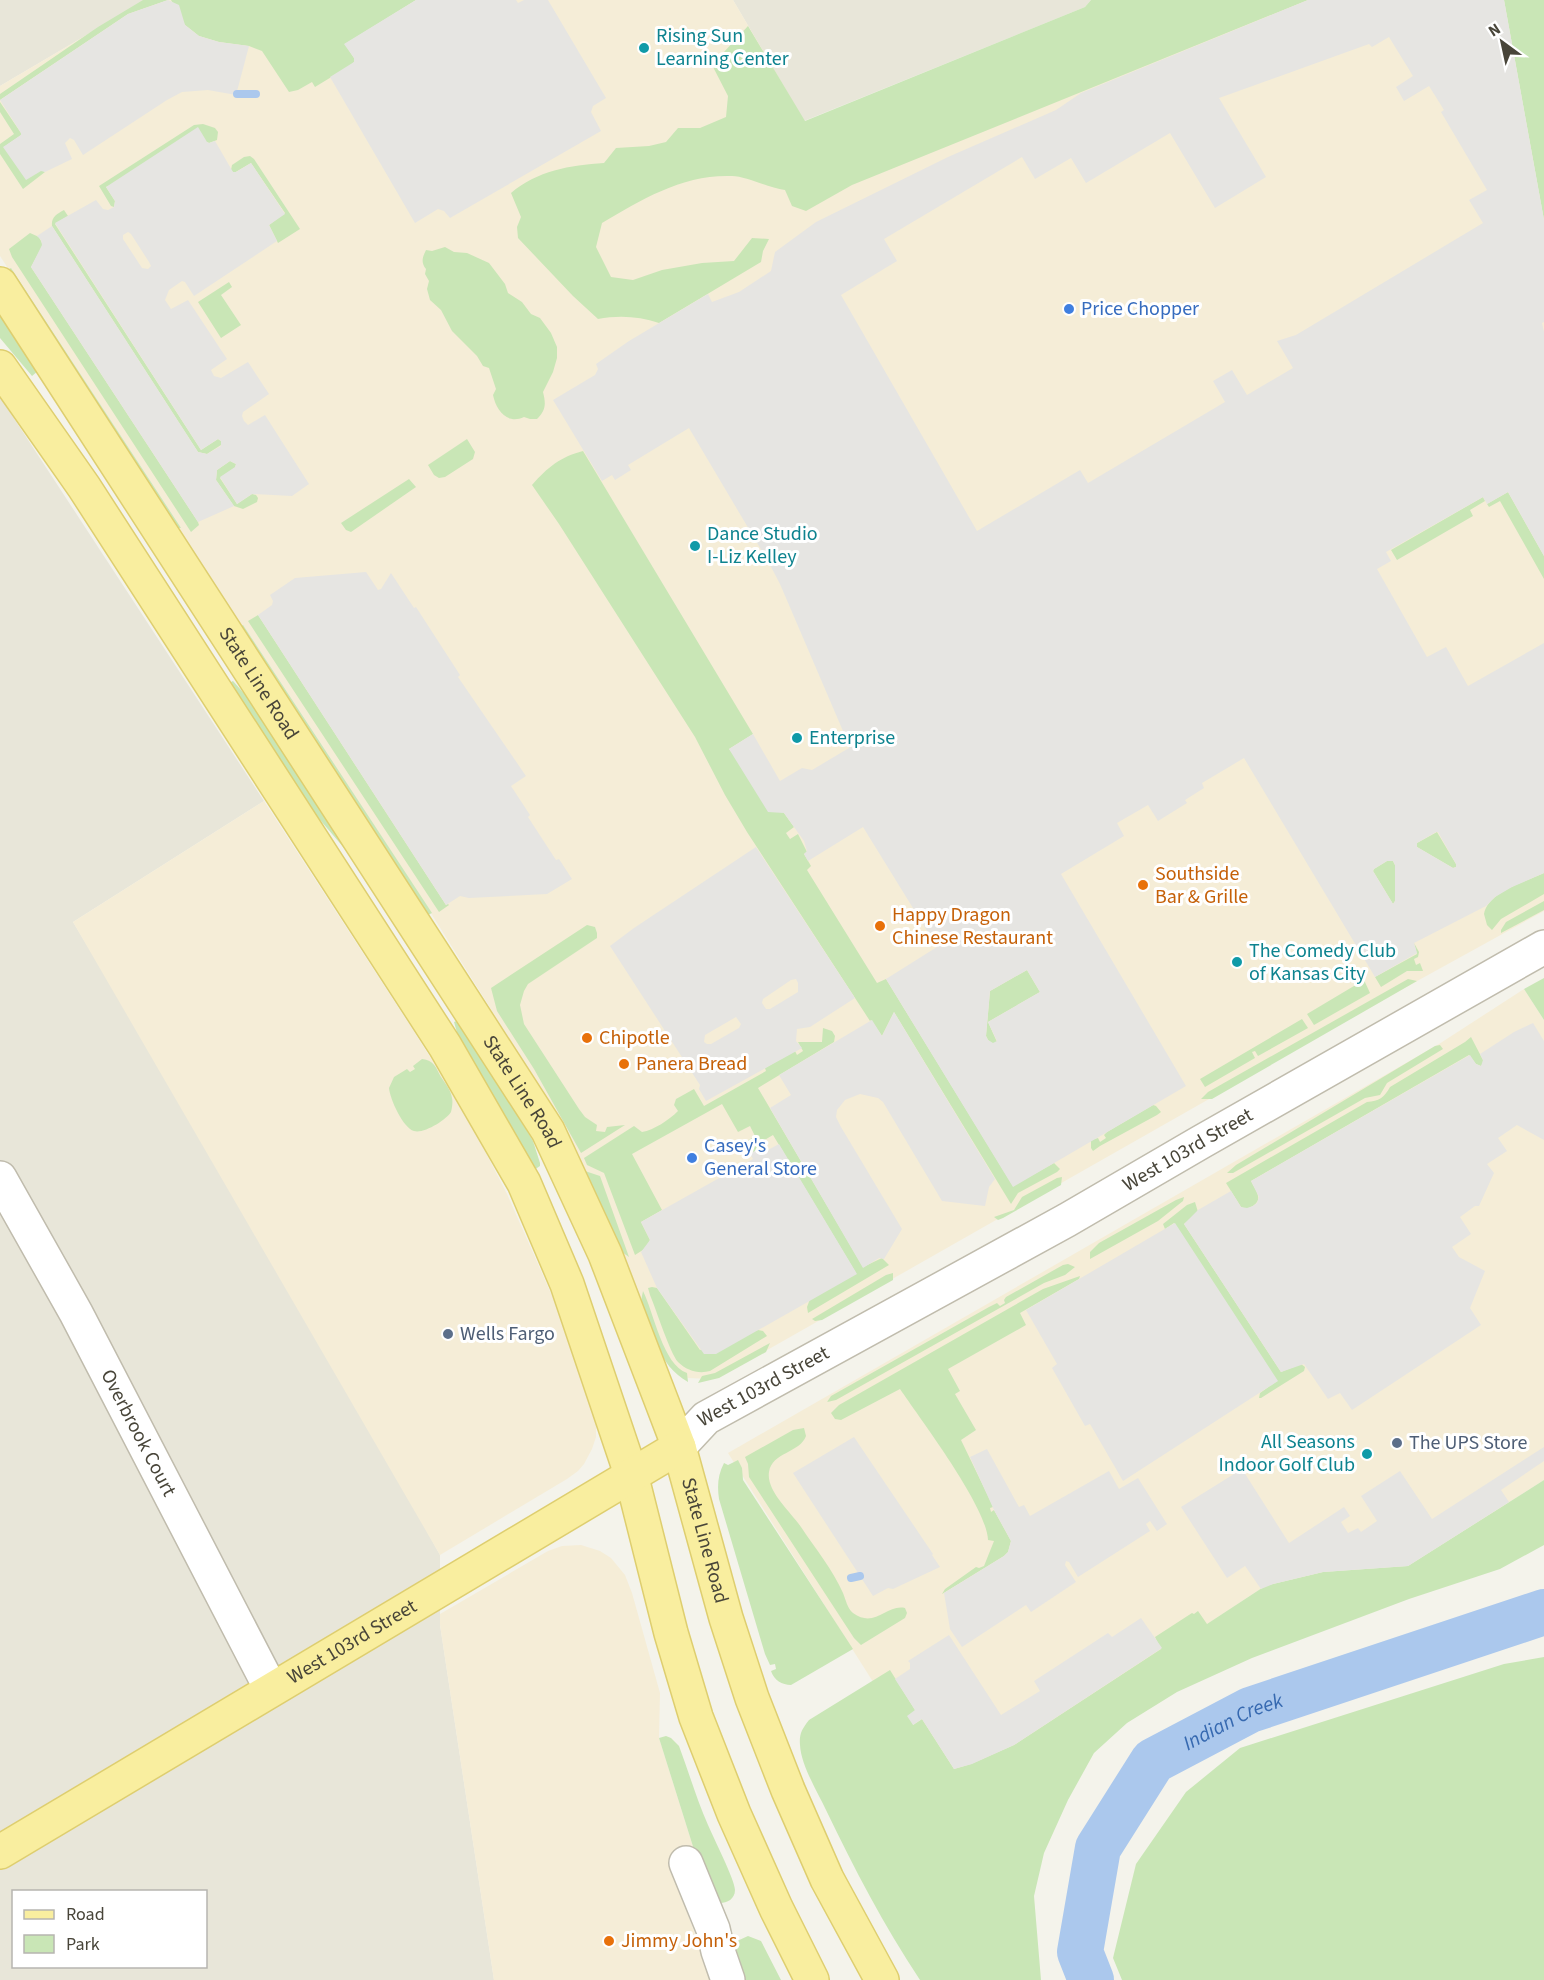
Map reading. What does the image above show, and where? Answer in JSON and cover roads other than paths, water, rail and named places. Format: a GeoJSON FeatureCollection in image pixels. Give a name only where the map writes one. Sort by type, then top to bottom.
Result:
{"type":"FeatureCollection","features":[{"type":"Feature","properties":{"kind":"main road","name":"State Line Road"},"geometry":{"type":"LineString","coordinates":[[0,284],[548,1131],[605,1254],[679,1447],[726,1618],[752,1698],[788,1790],[827,1879],[882,1980]]}},
{"type":"Feature","properties":{"kind":"main road","name":"State Line Road"},"geometry":{"type":"LineString","coordinates":[[0,367],[90,497],[445,1046],[524,1183],[567,1284],[631,1474],[671,1633],[696,1716],[734,1814],[776,1908],[812,1980]]}},
{"type":"Feature","properties":{"kind":"main road","name":"West 103rd Street"},"geometry":{"type":"LineString","coordinates":[[0,1852],[679,1447]]}},
{"type":"Feature","properties":{"kind":"street","name":"West 103rd Street"},"geometry":{"type":"LineString","coordinates":[[679,1447],[706,1418],[1067,1220],[1544,947]]}},
{"type":"Feature","properties":{"kind":"street","name":"Overbrook Court"},"geometry":{"type":"LineString","coordinates":[[0,1178],[76,1313],[271,1689]]}},
{"type":"Feature","properties":{"kind":"street"},"geometry":{"type":"LineString","coordinates":[[686,1863],[713,1929],[728,1980]]}},
{"type":"Feature","properties":{"kind":"waterway"},"geometry":{"type":"LineString","coordinates":[[237,94],[256,94]]}},
{"type":"Feature","properties":{"kind":"waterway"},"geometry":{"type":"LineString","coordinates":[[851,1578],[860,1576]]}},
{"type":"Feature","properties":{"kind":"waterway","name":"Indian Creek"},"geometry":{"type":"LineString","coordinates":[[1091,1980],[1080,1952],[1098,1848],[1153,1761],[1250,1710],[1544,1612]]}},
{"type":"Feature","properties":{"kind":"place","name":"Rising Sun Learning Center"},"geometry":{"type":"Point","coordinates":[644,48]}},
{"type":"Feature","properties":{"kind":"place","name":"Price Chopper"},"geometry":{"type":"Point","coordinates":[1069,309]}},
{"type":"Feature","properties":{"kind":"place","name":"Dance Studio I-Liz Kelley"},"geometry":{"type":"Point","coordinates":[695,546]}},
{"type":"Feature","properties":{"kind":"place","name":"Enterprise"},"geometry":{"type":"Point","coordinates":[797,738]}},
{"type":"Feature","properties":{"kind":"place","name":"Southside Bar & Grille"},"geometry":{"type":"Point","coordinates":[1143,885]}},
{"type":"Feature","properties":{"kind":"place","name":"Happy Dragon Chinese Restaurant"},"geometry":{"type":"Point","coordinates":[880,926]}},
{"type":"Feature","properties":{"kind":"place","name":"The Comedy Club of Kansas City"},"geometry":{"type":"Point","coordinates":[1237,962]}},
{"type":"Feature","properties":{"kind":"place","name":"Chipotle"},"geometry":{"type":"Point","coordinates":[587,1038]}},
{"type":"Feature","properties":{"kind":"place","name":"Panera Bread"},"geometry":{"type":"Point","coordinates":[624,1064]}},
{"type":"Feature","properties":{"kind":"place","name":"Casey's General Store"},"geometry":{"type":"Point","coordinates":[692,1158]}},
{"type":"Feature","properties":{"kind":"place","name":"Wells Fargo"},"geometry":{"type":"Point","coordinates":[448,1334]}},
{"type":"Feature","properties":{"kind":"place","name":"The UPS Store"},"geometry":{"type":"Point","coordinates":[1397,1443]}},
{"type":"Feature","properties":{"kind":"place","name":"All Seasons Indoor Golf Club"},"geometry":{"type":"Point","coordinates":[1367,1454]}},
{"type":"Feature","properties":{"kind":"place","name":"Jimmy John's"},"geometry":{"type":"Point","coordinates":[609,1941]}}]}
